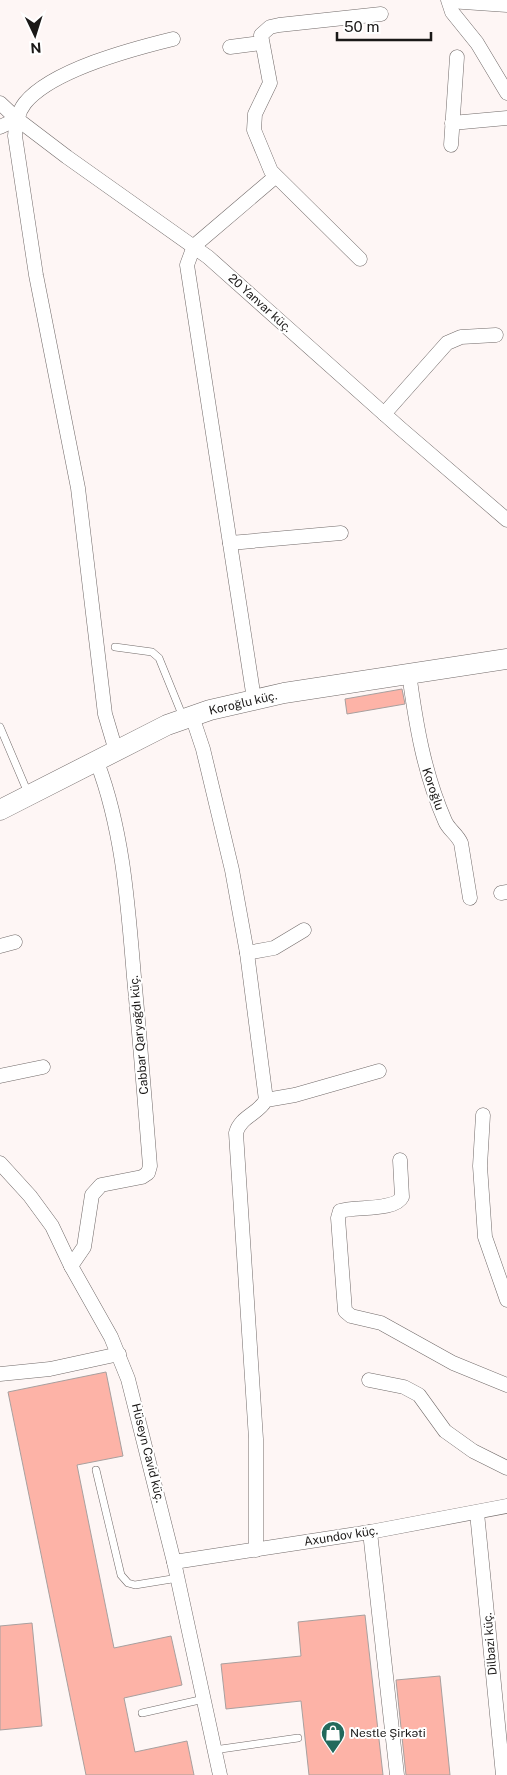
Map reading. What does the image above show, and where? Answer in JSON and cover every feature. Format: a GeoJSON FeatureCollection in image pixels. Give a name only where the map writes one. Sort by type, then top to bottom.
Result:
{"type":"FeatureCollection","features":[{"type":"Feature","properties":{"kind":"street"},"geometry":{"type":"LineString","coordinates":[[507,5],[448,1],[452,12],[477,43],[507,92]]}},
{"type":"Feature","properties":{"kind":"street"},"geometry":{"type":"LineString","coordinates":[[360,259],[275,177],[254,130],[255,114],[270,83],[261,42],[263,31],[270,27],[381,14]]}},
{"type":"Feature","properties":{"kind":"street"},"geometry":{"type":"LineString","coordinates":[[116,751],[105,714],[78,488],[36,275],[17,150],[17,119],[24,104],[40,91],[72,72],[125,50],[173,39]]}},
{"type":"Feature","properties":{"kind":"street"},"geometry":{"type":"LineString","coordinates":[[230,46],[261,42]]}},
{"type":"Feature","properties":{"kind":"street"},"geometry":{"type":"LineString","coordinates":[[450,145],[457,57]]}},
{"type":"Feature","properties":{"kind":"street","name":"20 Yanvar küç."},"geometry":{"type":"LineString","coordinates":[[0,103],[17,119],[194,246],[507,520]]}},
{"type":"Feature","properties":{"kind":"street"},"geometry":{"type":"LineString","coordinates":[[452,123],[507,118]]}},
{"type":"Feature","properties":{"kind":"street"},"geometry":{"type":"LineString","coordinates":[[0,127],[17,119]]}},
{"type":"Feature","properties":{"kind":"street"},"geometry":{"type":"LineString","coordinates":[[254,699],[187,266],[194,246],[275,177]]}},
{"type":"Feature","properties":{"kind":"street"},"geometry":{"type":"LineString","coordinates":[[384,414],[446,343],[461,337],[496,335]]}},
{"type":"Feature","properties":{"kind":"street"},"geometry":{"type":"LineString","coordinates":[[230,543],[341,533]]}},
{"type":"Feature","properties":{"kind":"street","name":"Koroğlu küç."},"geometry":{"type":"LineString","coordinates":[[0,810],[116,751],[188,718],[254,699],[409,673],[507,660]]}},
{"type":"Feature","properties":{"kind":"street","name":"Koroğlu"},"geometry":{"type":"LineString","coordinates":[[409,673],[416,730],[423,760],[446,824],[457,834],[461,842],[470,898]]}},
{"type":"Feature","properties":{"kind":"street"},"geometry":{"type":"LineString","coordinates":[[188,718],[203,749],[215,795],[247,954],[266,1100],[261,1108],[242,1121],[236,1133],[256,1439],[256,1550]]}},
{"type":"Feature","properties":{"kind":"street","name":"Cabbar Qaryağdı küç."},"geometry":{"type":"LineString","coordinates":[[71,1266],[84,1247],[92,1195],[96,1189],[101,1185],[142,1177],[148,1173],[150,1166],[131,942],[122,862],[111,806],[97,762]]}},
{"type":"Feature","properties":{"kind":"street"},"geometry":{"type":"LineString","coordinates":[[247,954],[274,948],[304,930]]}},
{"type":"Feature","properties":{"kind":"street"},"geometry":{"type":"LineString","coordinates":[[0,946],[15,942]]}},
{"type":"Feature","properties":{"kind":"street"},"geometry":{"type":"LineString","coordinates":[[0,1076],[43,1067]]}},
{"type":"Feature","properties":{"kind":"street"},"geometry":{"type":"LineString","coordinates":[[266,1100],[295,1095],[379,1071]]}},
{"type":"Feature","properties":{"kind":"street"},"geometry":{"type":"LineString","coordinates":[[483,1115],[480,1166],[485,1237],[507,1300]]}},
{"type":"Feature","properties":{"kind":"street"},"geometry":{"type":"LineString","coordinates":[[400,1160],[402,1197],[400,1202],[391,1206],[340,1211],[338,1218],[345,1311],[351,1316],[381,1322],[453,1363],[507,1385]]}},
{"type":"Feature","properties":{"kind":"street","name":"Hüseyn Cavid küç."},"geometry":{"type":"LineString","coordinates":[[0,1163],[30,1196],[52,1226],[71,1266],[119,1354],[135,1399],[178,1578],[220,1775]]}},
{"type":"Feature","properties":{"kind":"street"},"geometry":{"type":"LineString","coordinates":[[0,1374],[50,1369],[119,1354]]}},
{"type":"Feature","properties":{"kind":"street"},"geometry":{"type":"LineString","coordinates":[[369,1380],[404,1387],[419,1395],[445,1431],[466,1446],[507,1468]]}},
{"type":"Feature","properties":{"kind":"street","name":"Axundov küç."},"geometry":{"type":"LineString","coordinates":[[174,1562],[370,1532],[507,1506]]}},
{"type":"Feature","properties":{"kind":"street","name":"Dilbazi küç."},"geometry":{"type":"LineString","coordinates":[[478,1512],[503,1775]]}},
{"type":"Feature","properties":{"kind":"street"},"geometry":{"type":"LineString","coordinates":[[370,1532],[397,1775]]}},
{"type":"Feature","properties":{"kind":"lane"},"geometry":{"type":"LineString","coordinates":[[115,647],[152,652],[159,658],[188,718]]}},
{"type":"Feature","properties":{"kind":"lane"},"geometry":{"type":"LineString","coordinates":[[0,727],[29,796]]}},
{"type":"Feature","properties":{"kind":"lane"},"geometry":{"type":"LineString","coordinates":[[96,1470],[121,1575],[128,1583],[135,1585],[178,1578]]}},
{"type":"Feature","properties":{"kind":"lane"},"geometry":{"type":"LineString","coordinates":[[142,1713],[204,1699]]}},
{"type":"Feature","properties":{"kind":"lane"},"geometry":{"type":"LineString","coordinates":[[214,1750],[298,1738]]}},
{"type":"Feature","properties":{"kind":"building"},"geometry":{"type":"Polygon","coordinates":[[[402,689],[405,704],[347,714],[345,699],[402,689]]]}},
{"type":"Feature","properties":{"kind":"building"},"geometry":{"type":"Polygon","coordinates":[[[106,1372],[123,1456],[77,1465],[114,1648],[171,1636],[182,1685],[124,1698],[135,1752],[187,1741],[194,1775],[86,1775],[8,1392],[106,1372]]]}},
{"type":"Feature","properties":{"kind":"building"},"geometry":{"type":"Polygon","coordinates":[[[365,1615],[383,1775],[309,1775],[301,1701],[226,1709],[221,1664],[301,1656],[298,1622],[365,1615]]]}},
{"type":"Feature","properties":{"kind":"building"},"geometry":{"type":"Polygon","coordinates":[[[32,1623],[42,1726],[0,1730],[0,1626],[32,1623]]]}},
{"type":"Feature","properties":{"kind":"building"},"geometry":{"type":"Polygon","coordinates":[[[440,1676],[450,1775],[406,1775],[396,1680],[440,1676]]]}},
{"type":"Feature","properties":{"kind":"place","name":"Nestle Şirkəti"},"geometry":{"type":"Point","coordinates":[333,1754]}}]}
